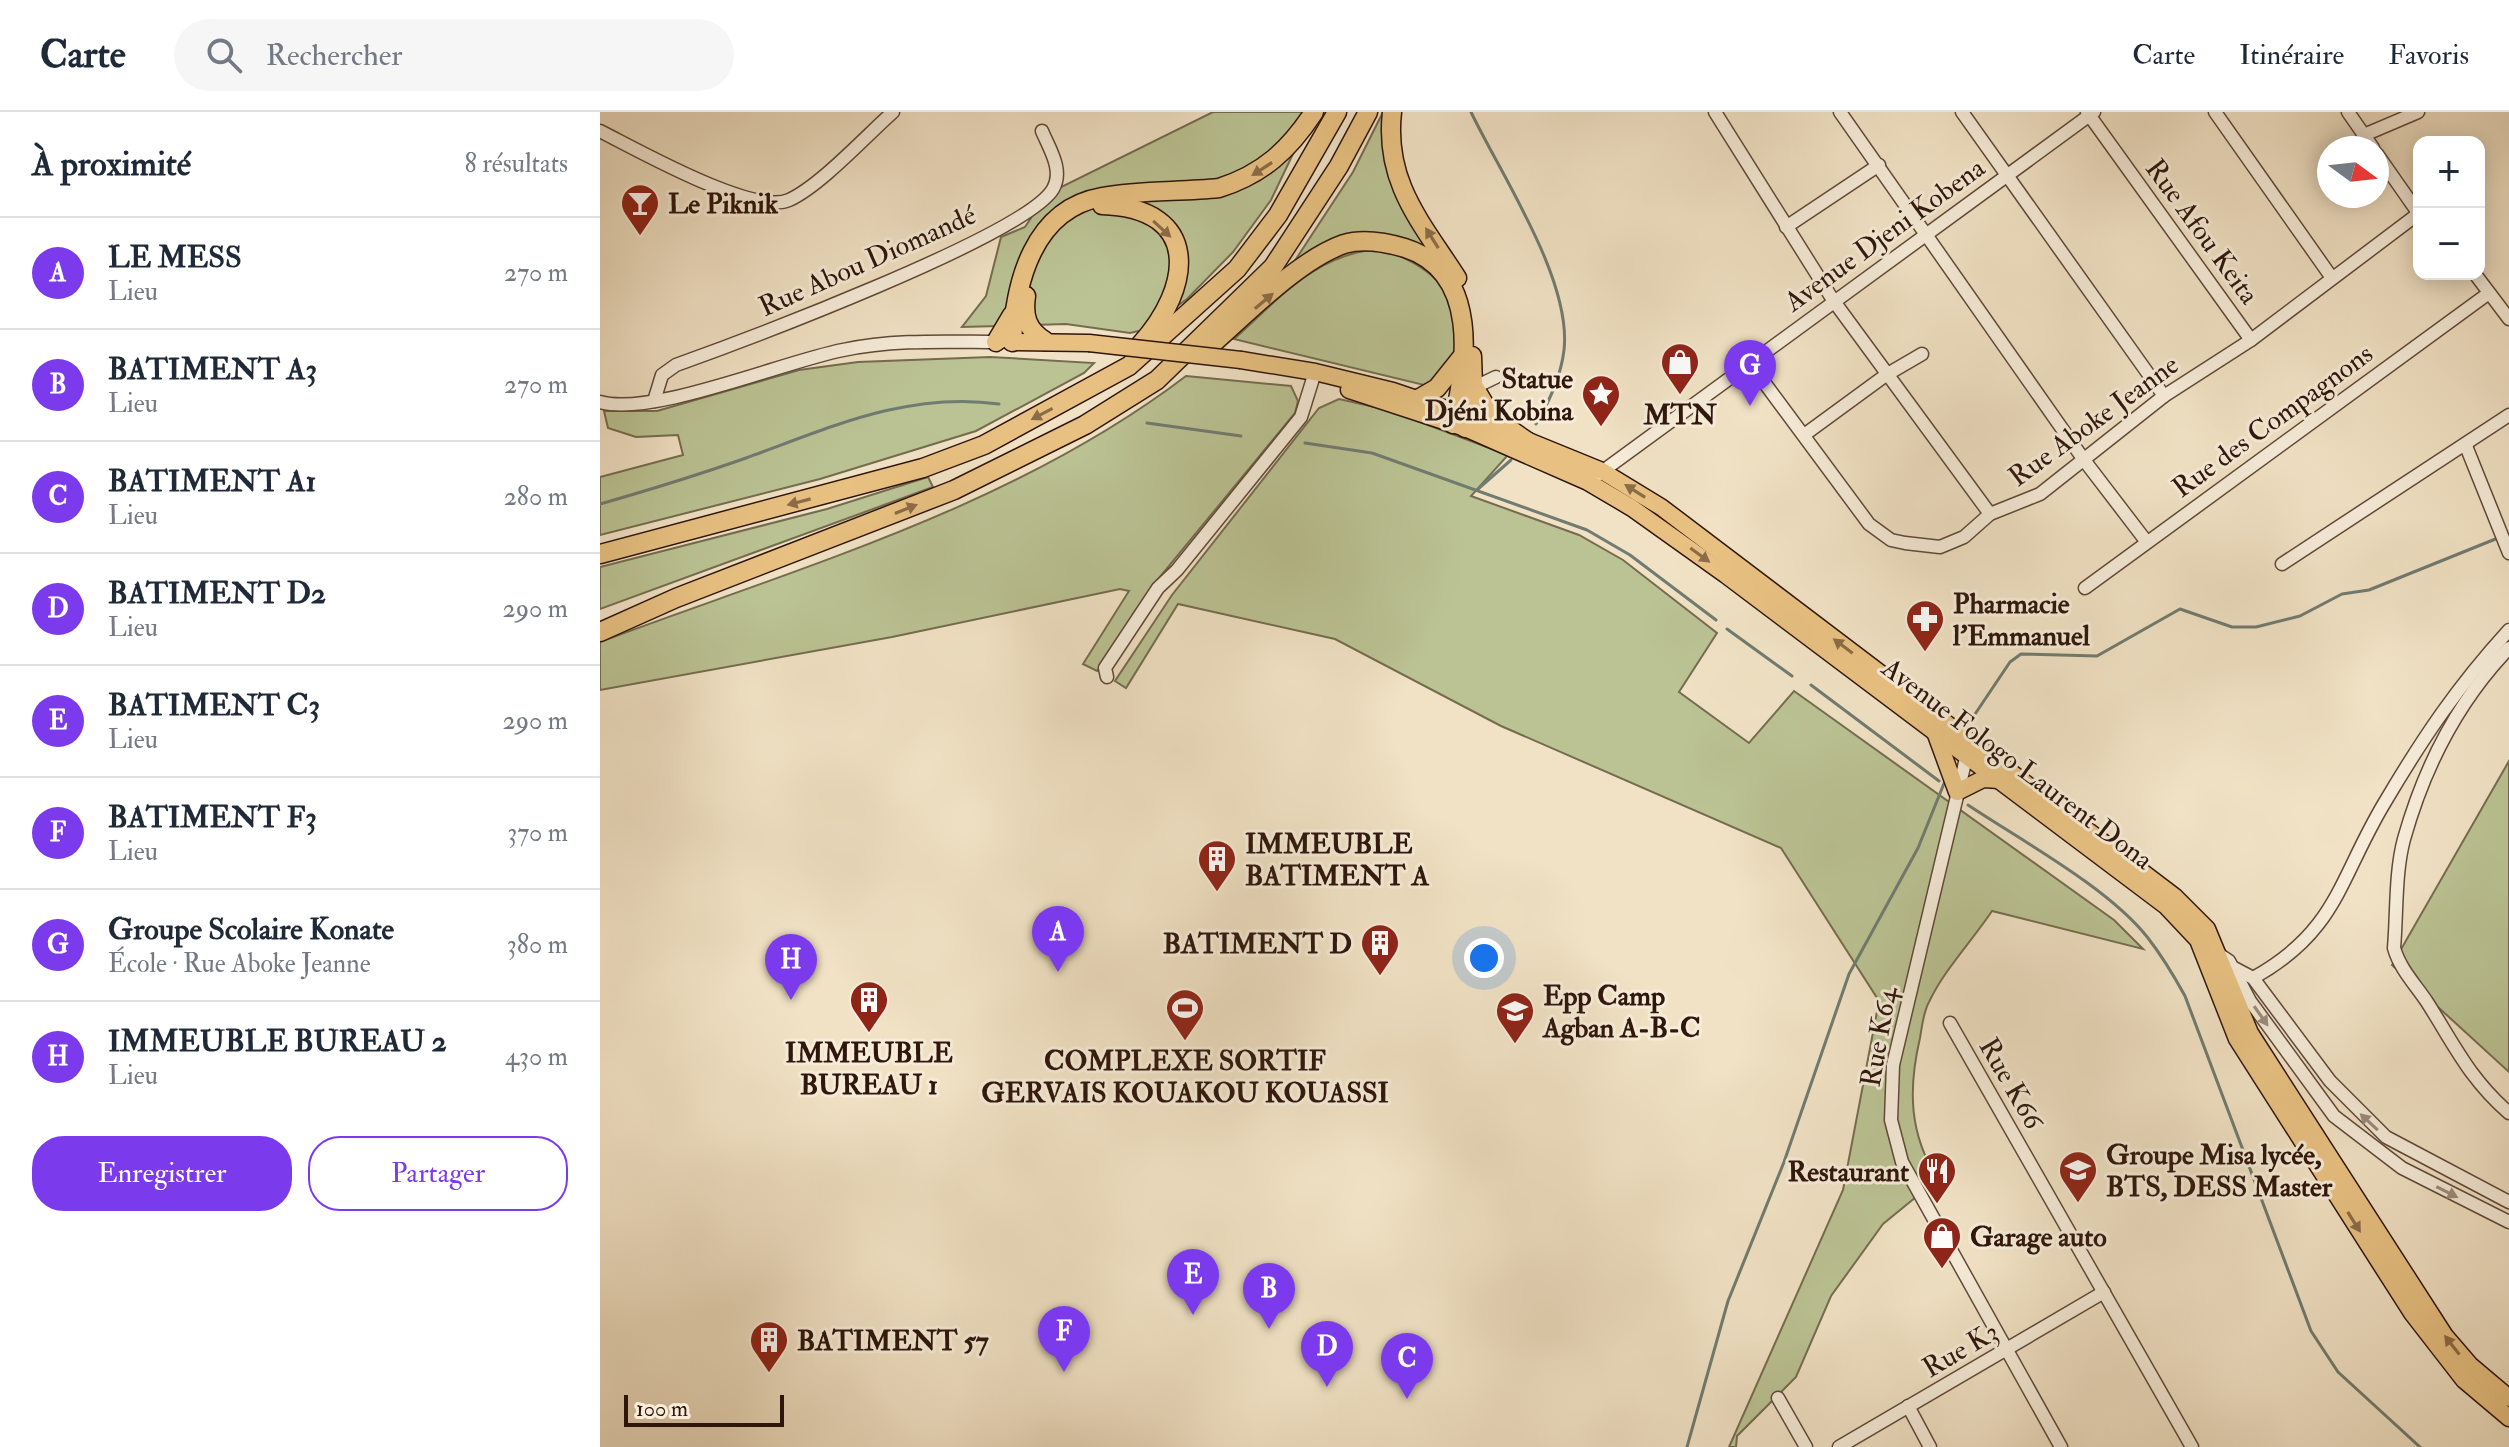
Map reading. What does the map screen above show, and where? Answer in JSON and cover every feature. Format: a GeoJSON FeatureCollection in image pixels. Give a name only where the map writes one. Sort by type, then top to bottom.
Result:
{"type":"FeatureCollection","features":[{"type":"Feature","properties":{"kind":"highway"},"geometry":{"type":"LineString","coordinates":[[1011,342],[1027,262],[1063,214],[1099,197],[1219,188],[1235,183],[1280,157],[1314,112]]}},
{"type":"Feature","properties":{"kind":"highway"},"geometry":{"type":"LineString","coordinates":[[600,554],[923,468],[984,445],[1111,377],[1143,357],[1237,269],[1278,215],[1337,112]]}},
{"type":"Feature","properties":{"kind":"highway"},"geometry":{"type":"LineString","coordinates":[[1157,380],[1273,267],[1339,166],[1368,112]]}},
{"type":"Feature","properties":{"kind":"highway"},"geometry":{"type":"LineString","coordinates":[[1392,112],[1391,156],[1396,177],[1415,216],[1465,292],[1472,316],[1473,385],[1460,420]]}},
{"type":"Feature","properties":{"kind":"highway"},"geometry":{"type":"LineString","coordinates":[[1018,313],[1039,259],[1053,238],[1081,212],[1100,205],[1121,205],[1154,220],[1164,228],[1179,252],[1178,287],[1155,328],[1111,377]]}},
{"type":"Feature","properties":{"kind":"highway"},"geometry":{"type":"LineString","coordinates":[[600,632],[676,598],[954,490],[1085,425],[1157,380],[1185,368],[1315,259],[1345,244],[1363,241],[1411,250],[1442,272],[1460,304],[1464,328],[1460,420]]}},
{"type":"Feature","properties":{"kind":"highway"},"geometry":{"type":"LineString","coordinates":[[1018,313],[1030,330],[1045,341]]}},
{"type":"Feature","properties":{"kind":"highway"},"geometry":{"type":"LineString","coordinates":[[1418,399],[1443,382],[1463,356]]}},
{"type":"Feature","properties":{"kind":"highway"},"geometry":{"type":"LineString","coordinates":[[1473,385],[1492,417],[1531,444]]}},
{"type":"Feature","properties":{"kind":"highway"},"geometry":{"type":"LineString","coordinates":[[600,621],[676,598]]}},
{"type":"Feature","properties":{"kind":"main road","name":"Avenue Fologo Laurent Dona"},"geometry":{"type":"LineString","coordinates":[[1011,342],[1089,343],[1241,360],[1296,370],[1531,444],[1602,471],[1661,507],[1969,749],[2174,896],[2207,929],[2237,1039],[2412,1313],[2452,1367],[2509,1418]]}},
{"type":"Feature","properties":{"kind":"main road","name":"Avenue Fologo Laurent Dona"},"geometry":{"type":"LineString","coordinates":[[1314,377],[1418,399],[1588,482],[1685,544],[1934,731],[1969,749],[2000,780],[2166,906],[2213,956],[2250,1033],[2445,1336],[2470,1365],[2509,1398]]}},
{"type":"Feature","properties":{"kind":"main road"},"geometry":{"type":"LineString","coordinates":[[1934,731],[1957,792],[1983,779],[2000,780]]}},
{"type":"Feature","properties":{"kind":"street"},"geometry":{"type":"LineString","coordinates":[[600,131],[680,171],[743,197],[770,203],[787,202],[804,191],[893,112]]}},
{"type":"Feature","properties":{"kind":"street"},"geometry":{"type":"LineString","coordinates":[[1715,112],[1833,300],[1990,514]]}},
{"type":"Feature","properties":{"kind":"street"},"geometry":{"type":"LineString","coordinates":[[1840,112],[2084,460],[2146,541]]}},
{"type":"Feature","properties":{"kind":"street"},"geometry":{"type":"LineString","coordinates":[[1962,112],[2164,396]]}},
{"type":"Feature","properties":{"kind":"street"},"geometry":{"type":"LineString","coordinates":[[2215,112],[2332,278]]}},
{"type":"Feature","properties":{"kind":"street"},"geometry":{"type":"LineString","coordinates":[[2348,112],[2364,135],[2418,112]]}},
{"type":"Feature","properties":{"kind":"street","name":"Avenue Djeni Kobena"},"geometry":{"type":"LineString","coordinates":[[1588,482],[2090,113]]}},
{"type":"Feature","properties":{"kind":"street","name":"Rue Afou Keita"},"geometry":{"type":"LineString","coordinates":[[2090,113],[2251,340]]}},
{"type":"Feature","properties":{"kind":"street","name":"Rue Abou Diomandé"},"geometry":{"type":"LineString","coordinates":[[654,401],[662,375],[676,365],[803,317],[953,251],[1020,216],[1053,190],[1057,178],[1057,165],[1042,131]]}},
{"type":"Feature","properties":{"kind":"street"},"geometry":{"type":"LineString","coordinates":[[1786,227],[1879,165]]}},
{"type":"Feature","properties":{"kind":"street"},"geometry":{"type":"LineString","coordinates":[[2389,171],[2415,208]]}},
{"type":"Feature","properties":{"kind":"street","name":"Rue Aboke Jeanne"},"geometry":{"type":"LineString","coordinates":[[1749,362],[1869,524],[1891,540],[1940,547],[1951,545],[1990,514],[2040,494],[2164,396],[2251,340],[2413,218]]}},
{"type":"Feature","properties":{"kind":"street"},"geometry":{"type":"LineString","coordinates":[[2479,280],[2509,319]]}},
{"type":"Feature","properties":{"kind":"street","name":"Rue des Compagnons"},"geometry":{"type":"LineString","coordinates":[[2085,588],[2489,293]]}},
{"type":"Feature","properties":{"kind":"street","name":"Avenue Fologo Laurent Dona"},"geometry":{"type":"LineString","coordinates":[[600,402],[654,401],[841,350],[905,340],[1011,342]]}},
{"type":"Feature","properties":{"kind":"street"},"geometry":{"type":"LineString","coordinates":[[1804,435],[1886,375],[1922,354]]}},
{"type":"Feature","properties":{"kind":"street"},"geometry":{"type":"LineString","coordinates":[[1177,570],[1158,588],[1133,624],[1105,668],[1107,677],[1177,570],[1301,417],[1314,377]]}},
{"type":"Feature","properties":{"kind":"street"},"geometry":{"type":"LineString","coordinates":[[1473,385],[1496,377]]}},
{"type":"Feature","properties":{"kind":"street"},"geometry":{"type":"LineString","coordinates":[[2282,564],[2509,415]]}},
{"type":"Feature","properties":{"kind":"street"},"geometry":{"type":"LineString","coordinates":[[2466,446],[2509,553]]}},
{"type":"Feature","properties":{"kind":"street"},"geometry":{"type":"LineString","coordinates":[[2253,978],[2288,958],[2328,913],[2383,805],[2450,697],[2509,630]]}},
{"type":"Feature","properties":{"kind":"street"},"geometry":{"type":"LineString","coordinates":[[2509,648],[2457,714],[2434,758],[2403,841],[2394,948],[2399,965],[2425,1000],[2473,1079],[2509,1113]]}},
{"type":"Feature","properties":{"kind":"street","name":"Rue K64"},"geometry":{"type":"LineString","coordinates":[[1969,749],[1893,1065],[1891,1120],[1902,1162],[2061,1447]]}},
{"type":"Feature","properties":{"kind":"street"},"geometry":{"type":"LineString","coordinates":[[2213,956],[2253,978],[2330,1081],[2365,1119],[2412,1154],[2509,1202]]}},
{"type":"Feature","properties":{"kind":"street"},"geometry":{"type":"LineString","coordinates":[[2234,968],[2250,1001],[2334,1116],[2402,1168],[2509,1222]]}},
{"type":"Feature","properties":{"kind":"street","name":"Rue K66"},"geometry":{"type":"LineString","coordinates":[[1950,1023],[2192,1447]]}},
{"type":"Feature","properties":{"kind":"street","name":"Rue K3"},"geometry":{"type":"LineString","coordinates":[[1839,1447],[2104,1292]]}},
{"type":"Feature","properties":{"kind":"street"},"geometry":{"type":"LineString","coordinates":[[1778,1398],[1806,1447]]}},
{"type":"Feature","properties":{"kind":"street"},"geometry":{"type":"LineString","coordinates":[[1908,1406],[1930,1447]]}},
{"type":"Feature","properties":{"kind":"green space"},"geometry":{"type":"Polygon","coordinates":[[[1213,112],[1313,112],[1271,200],[1233,252],[1187,299],[1143,330],[1130,333],[1066,324],[962,327],[986,296],[1001,237],[1025,227],[1047,194],[1213,112]]]}},
{"type":"Feature","properties":{"kind":"green space"},"geometry":{"type":"Polygon","coordinates":[[[1383,112],[1428,247],[1391,238],[1359,235],[1328,242],[1294,262],[1353,172],[1383,112]]]}},
{"type":"Feature","properties":{"kind":"green space"},"geometry":{"type":"Polygon","coordinates":[[[1384,249],[1431,275],[1441,285],[1453,312],[1457,350],[1428,386],[1234,339],[1285,293],[1320,267],[1339,258],[1384,249]]]}},
{"type":"Feature","properties":{"kind":"green space"},"geometry":{"type":"Polygon","coordinates":[[[990,357],[1094,363],[1084,373],[976,431],[820,479],[600,535],[600,477],[683,455],[678,435],[636,437],[608,428],[604,411],[657,411],[799,370],[858,362],[990,357]]]}},
{"type":"Feature","properties":{"kind":"green space"},"geometry":{"type":"Polygon","coordinates":[[[1186,376],[1291,386],[1298,401],[1295,413],[1154,584],[1097,671],[1083,664],[1129,591],[1120,589],[892,637],[600,690],[600,642],[828,559],[978,498],[1120,422],[1186,376]]]}},
{"type":"Feature","properties":{"kind":"green space"},"geometry":{"type":"Polygon","coordinates":[[[1339,399],[1388,410],[1508,455],[1471,496],[1579,535],[1623,560],[1717,633],[1679,692],[1749,743],[1794,691],[2114,920],[2143,949],[1992,911],[1942,978],[1923,1020],[1914,1075],[1914,1111],[1921,1146],[1938,1179],[1883,1224],[1831,1296],[1796,1377],[1737,1436],[1736,1447],[1729,1447],[1843,1190],[1879,1001],[1781,848],[1501,726],[1335,639],[1178,604],[1126,688],[1115,681],[1172,595],[1319,408],[1339,399]]]}},
{"type":"Feature","properties":{"kind":"green space"},"geometry":{"type":"Polygon","coordinates":[[[928,477],[933,487],[600,609],[600,567],[827,509],[928,477]]]}},
{"type":"Feature","properties":{"kind":"green space"},"geometry":{"type":"Polygon","coordinates":[[[2509,761],[2509,1072],[2392,965],[2509,761]]]}},
{"type":"Feature","properties":{"kind":"waterway"},"geometry":{"type":"LineString","coordinates":[[1471,112],[1532,228],[1557,292],[1564,322],[1560,369],[1550,398],[1536,424]]}},
{"type":"Feature","properties":{"kind":"waterway"},"geometry":{"type":"LineString","coordinates":[[600,504],[710,470],[839,424],[901,407],[965,401],[999,404]]}},
{"type":"Feature","properties":{"kind":"waterway"},"geometry":{"type":"LineString","coordinates":[[1147,423],[1241,436]]}},
{"type":"Feature","properties":{"kind":"waterway"},"geometry":{"type":"LineString","coordinates":[[1305,443],[1372,453],[1587,530],[1630,555],[1716,620]]}},
{"type":"Feature","properties":{"kind":"waterway"},"geometry":{"type":"LineString","coordinates":[[1478,489],[1511,460]]}},
{"type":"Feature","properties":{"kind":"waterway"},"geometry":{"type":"LineString","coordinates":[[1965,729],[2010,662],[2021,654],[2097,656],[2180,609],[2232,627],[2256,627],[2300,616],[2342,594],[2369,590],[2498,538]]}},
{"type":"Feature","properties":{"kind":"waterway"},"geometry":{"type":"LineString","coordinates":[[1727,629],[1792,676]]}},
{"type":"Feature","properties":{"kind":"waterway"},"geometry":{"type":"LineString","coordinates":[[1811,685],[1939,781]]}},
{"type":"Feature","properties":{"kind":"waterway"},"geometry":{"type":"LineString","coordinates":[[1687,1447],[1728,1301],[1784,1162],[1849,974],[1918,848],[1945,781]]}},
{"type":"Feature","properties":{"kind":"waterway"},"geometry":{"type":"LineString","coordinates":[[1968,805],[2088,883],[2131,919],[2158,952],[2185,996],[2311,1331],[2338,1372],[2420,1447]]}},
{"type":"Feature","properties":{"kind":"place","name":"Le Piknik"},"geometry":{"type":"Point","coordinates":[640,237]}},
{"type":"Feature","properties":{"kind":"place","name":"MTN"},"geometry":{"type":"Point","coordinates":[1680,396]}},
{"type":"Feature","properties":{"kind":"place","name":"Groupe Scolaire Konate"},"geometry":{"type":"Point","coordinates":[1750,406]}},
{"type":"Feature","properties":{"kind":"place","name":"Statue Djéni Kobina"},"geometry":{"type":"Point","coordinates":[1601,428]}},
{"type":"Feature","properties":{"kind":"place","name":"Pharmacie l'Emmanuel"},"geometry":{"type":"Point","coordinates":[1925,653]}},
{"type":"Feature","properties":{"kind":"place","name":"IMMEUBLE BATIMENT A"},"geometry":{"type":"Point","coordinates":[1217,893]}},
{"type":"Feature","properties":{"kind":"place","name":"LE MESS"},"geometry":{"type":"Point","coordinates":[1058,972]}},
{"type":"Feature","properties":{"kind":"place","name":"BATIMENT D"},"geometry":{"type":"Point","coordinates":[1380,977]}},
{"type":"Feature","properties":{"kind":"place","name":"IMMEUBLE BUREAU 2"},"geometry":{"type":"Point","coordinates":[791,1000]}},
{"type":"Feature","properties":{"kind":"place","name":"IMMEUBLE BUREAU 1"},"geometry":{"type":"Point","coordinates":[869,1034]}},
{"type":"Feature","properties":{"kind":"place","name":"COMPLEXE SORTIF GERVAIS KOUAKOU KOUASSI"},"geometry":{"type":"Point","coordinates":[1185,1042]}},
{"type":"Feature","properties":{"kind":"place","name":"Epp Camp Agban A-B-C"},"geometry":{"type":"Point","coordinates":[1515,1045]}},
{"type":"Feature","properties":{"kind":"place","name":"Groupe Misa lycée, BTS, DESS Master"},"geometry":{"type":"Point","coordinates":[2078,1204]}},
{"type":"Feature","properties":{"kind":"place","name":"Restaurant"},"geometry":{"type":"Point","coordinates":[1937,1205]}},
{"type":"Feature","properties":{"kind":"place","name":"Garage auto"},"geometry":{"type":"Point","coordinates":[1942,1270]}},
{"type":"Feature","properties":{"kind":"place","name":"BATIMENT C3"},"geometry":{"type":"Point","coordinates":[1193,1315]}},
{"type":"Feature","properties":{"kind":"place","name":"BATIMENT A3"},"geometry":{"type":"Point","coordinates":[1269,1329]}},
{"type":"Feature","properties":{"kind":"place","name":"BATIMENT F3"},"geometry":{"type":"Point","coordinates":[1064,1372]}},
{"type":"Feature","properties":{"kind":"place","name":"BATIMENT 57"},"geometry":{"type":"Point","coordinates":[769,1374]}},
{"type":"Feature","properties":{"kind":"place","name":"BATIMENT D2"},"geometry":{"type":"Point","coordinates":[1327,1387]}},
{"type":"Feature","properties":{"kind":"place","name":"BATIMENT A1"},"geometry":{"type":"Point","coordinates":[1407,1399]}}]}
